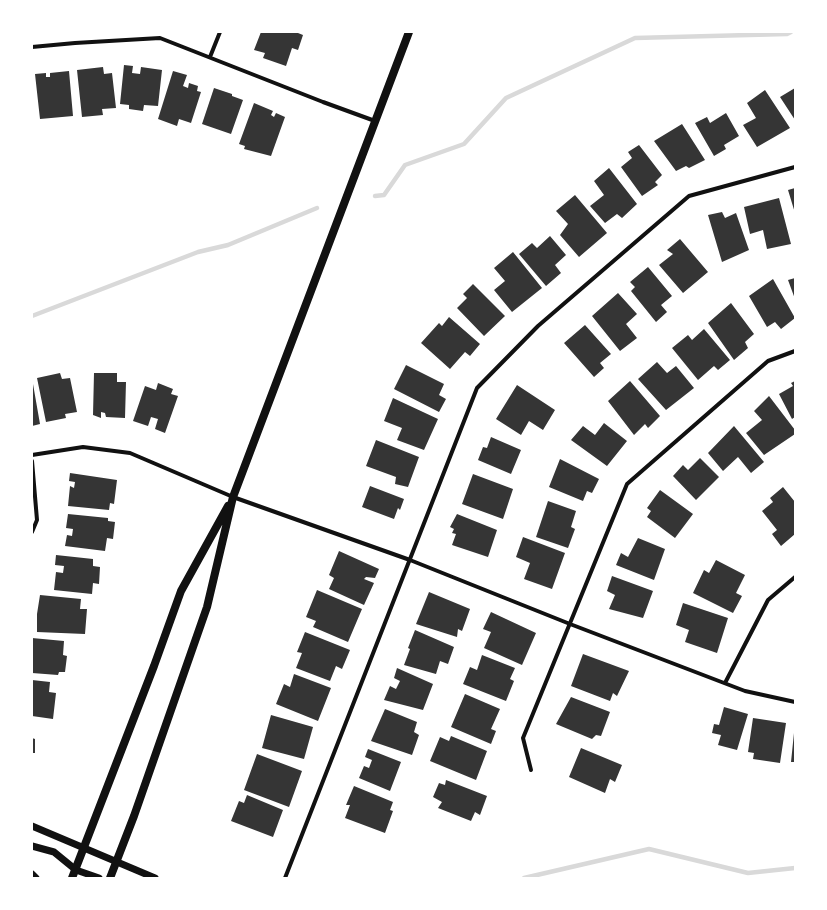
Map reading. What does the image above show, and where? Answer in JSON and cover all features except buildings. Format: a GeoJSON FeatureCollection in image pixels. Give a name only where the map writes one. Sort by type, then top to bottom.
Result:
{"type":"FeatureCollection","features":[{"type":"Feature","properties":{"kind":"main road"},"geometry":{"type":"LineString","coordinates":[[110,878],[137,809],[208,607],[233,497],[409,32]]}},
{"type":"Feature","properties":{"kind":"main road"},"geometry":{"type":"LineString","coordinates":[[72,878],[154,666],[181,590],[233,497]]}},
{"type":"Feature","properties":{"kind":"street"},"geometry":{"type":"LineString","coordinates":[[210,58],[220,32]]}},
{"type":"Feature","properties":{"kind":"street"},"geometry":{"type":"LineString","coordinates":[[32,47],[160,38],[375,121]]}},
{"type":"Feature","properties":{"kind":"street"},"geometry":{"type":"LineString","coordinates":[[285,878],[477,388],[538,326],[689,196],[795,167]]}},
{"type":"Feature","properties":{"kind":"street"},"geometry":{"type":"LineString","coordinates":[[531,770],[523,738],[627,484],[768,361],[795,351]]}},
{"type":"Feature","properties":{"kind":"street"},"geometry":{"type":"LineString","coordinates":[[32,455],[83,447],[130,453],[233,497],[410,560],[570,624],[725,683],[745,690],[795,702]]}},
{"type":"Feature","properties":{"kind":"street"},"geometry":{"type":"LineString","coordinates":[[32,461],[37,520],[32,532]]}},
{"type":"Feature","properties":{"kind":"street"},"geometry":{"type":"LineString","coordinates":[[725,683],[768,600],[795,577]]}},
{"type":"Feature","properties":{"kind":"street"},"geometry":{"type":"LineString","coordinates":[[32,826],[155,878]]}},
{"type":"Feature","properties":{"kind":"street"},"geometry":{"type":"LineString","coordinates":[[32,846],[54,852],[76,870],[99,878]]}},
{"type":"Feature","properties":{"kind":"street"},"geometry":{"type":"LineString","coordinates":[[32,874],[36,878]]}},
{"type":"Feature","properties":{"kind":"waterway"},"geometry":{"type":"LineString","coordinates":[[375,196],[384,195],[405,165],[464,144],[506,98],[635,38],[787,34],[791,32]]}},
{"type":"Feature","properties":{"kind":"waterway"},"geometry":{"type":"LineString","coordinates":[[32,316],[198,252],[228,245],[317,208]]}},
{"type":"Feature","properties":{"kind":"waterway"},"geometry":{"type":"LineString","coordinates":[[524,878],[649,849],[748,873],[795,868]]}}]}
